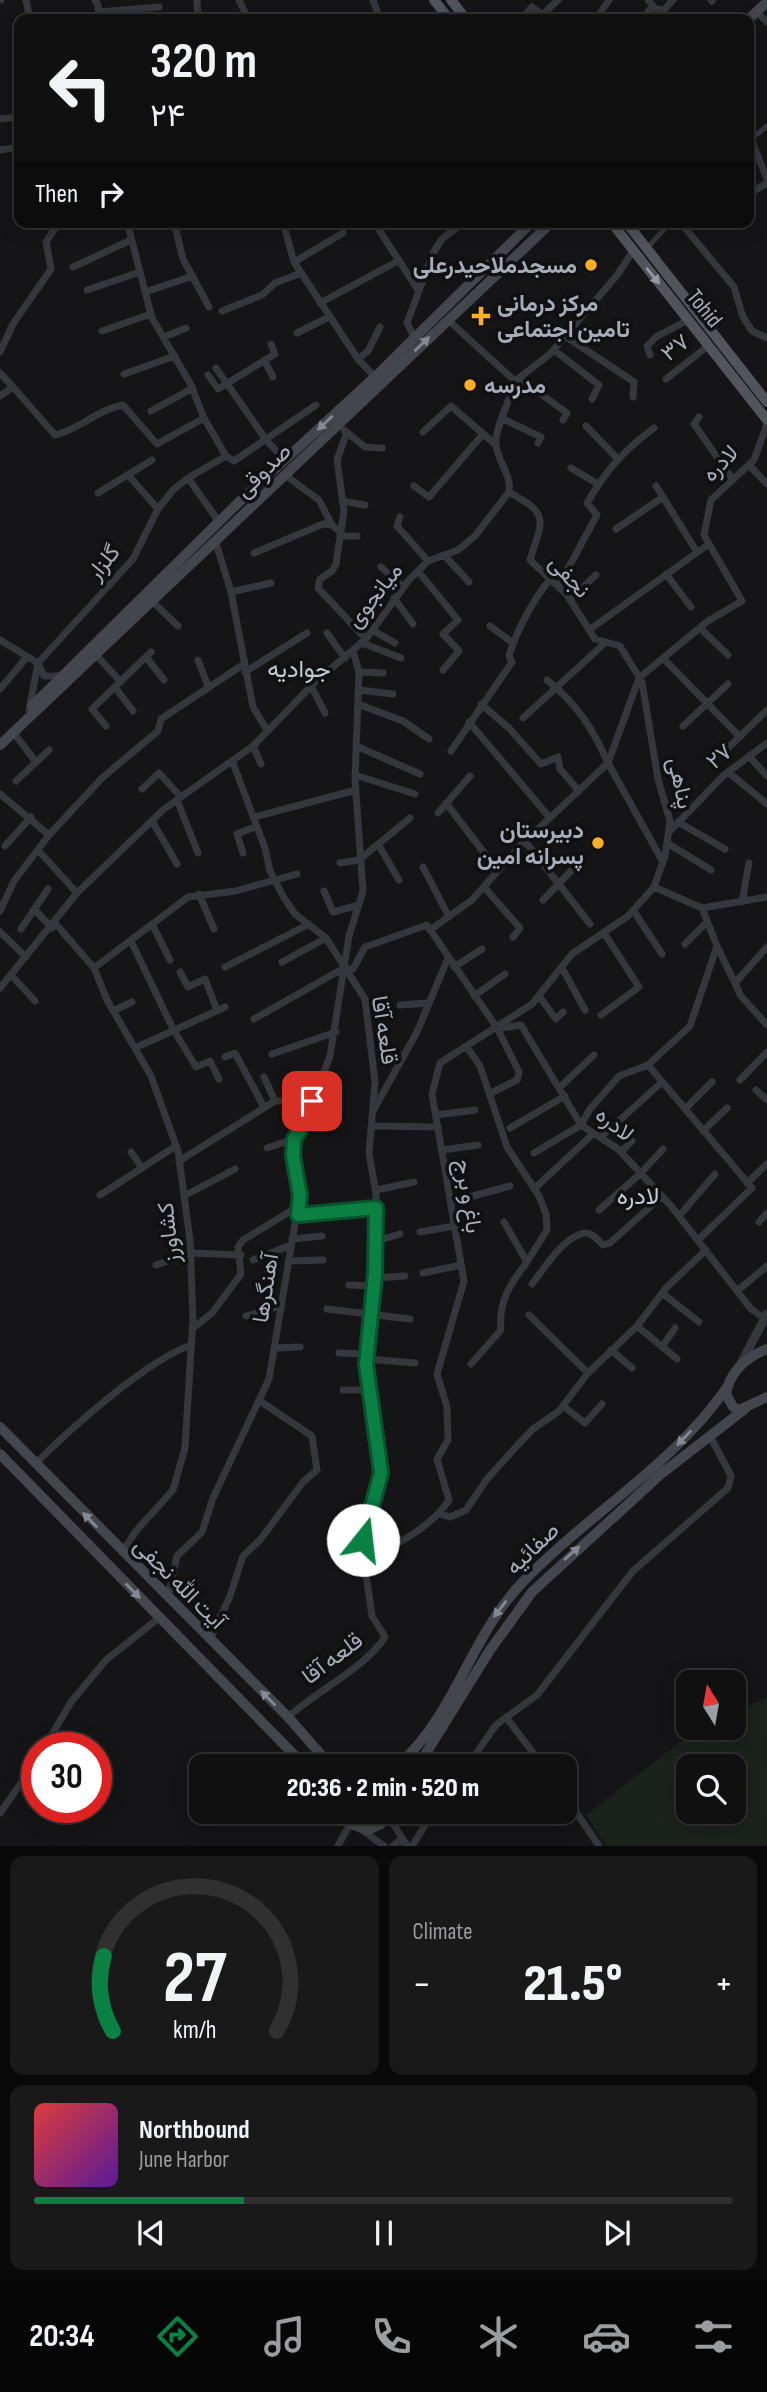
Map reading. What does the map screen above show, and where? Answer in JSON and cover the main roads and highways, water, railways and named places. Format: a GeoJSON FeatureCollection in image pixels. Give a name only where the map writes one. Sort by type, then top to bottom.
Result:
{"type":"FeatureCollection","features":[{"type":"Feature","properties":{"kind":"main road"},"geometry":{"type":"LineString","coordinates":[[434,0],[445,14]]}},
{"type":"Feature","properties":{"kind":"main road"},"geometry":{"type":"LineString","coordinates":[[754,15],[767,2]]}},
{"type":"Feature","properties":{"kind":"main road","name":"صدوقی"},"geometry":{"type":"LineString","coordinates":[[0,737],[212,536],[285,460],[375,377],[526,228]]}},
{"type":"Feature","properties":{"kind":"main road","name":"صدوقی"},"geometry":{"type":"LineString","coordinates":[[222,526],[342,429],[448,320],[546,228]]}},
{"type":"Feature","properties":{"kind":"main road","name":"Tohid"},"geometry":{"type":"LineString","coordinates":[[616,228],[767,422]]}},
{"type":"Feature","properties":{"kind":"main road","name":"Tohid"},"geometry":{"type":"LineString","coordinates":[[631,228],[767,402]]}},
{"type":"Feature","properties":{"kind":"main road"},"geometry":{"type":"LineString","coordinates":[[518,236],[526,246]]}},
{"type":"Feature","properties":{"kind":"main road","name":"صدوقی"},"geometry":{"type":"LineString","coordinates":[[0,745],[97,656],[212,536]]}},
{"type":"Feature","properties":{"kind":"main road","name":"صفائیه"},"geometry":{"type":"LineString","coordinates":[[410,1754],[419,1745],[505,1603],[588,1521],[685,1439],[708,1413],[740,1366],[767,1349]]}},
{"type":"Feature","properties":{"kind":"main road"},"geometry":{"type":"LineString","coordinates":[[728,1385],[726,1394],[733,1407],[746,1408]]}},
{"type":"Feature","properties":{"kind":"main road","name":"صفائیه"},"geometry":{"type":"LineString","coordinates":[[426,1754],[490,1650],[532,1592],[597,1531],[723,1425],[767,1397]]}},
{"type":"Feature","properties":{"kind":"main road"},"geometry":{"type":"LineString","coordinates":[[708,1413],[720,1417],[723,1425]]}},
{"type":"Feature","properties":{"kind":"main road","name":"آیت الله نجفی"},"geometry":{"type":"LineString","coordinates":[[0,1427],[288,1717],[320,1754]]}},
{"type":"Feature","properties":{"kind":"main road","name":"آیت الله نجفی"},"geometry":{"type":"LineString","coordinates":[[0,1454],[294,1754]]}},
{"type":"Feature","properties":{"kind":"main road"},"geometry":{"type":"LineString","coordinates":[[588,1521],[597,1531]]}},
{"type":"Feature","properties":{"kind":"main road"},"geometry":{"type":"LineString","coordinates":[[203,1660],[211,1657],[214,1644]]}},
{"type":"Feature","properties":{"kind":"main road"},"geometry":{"type":"LineString","coordinates":[[214,1671],[218,1662],[228,1658]]}},
{"type":"Feature","properties":{"kind":"main road"},"geometry":{"type":"LineString","coordinates":[[451,1693],[460,1700]]}},
{"type":"Feature","properties":{"kind":"main road"},"geometry":{"type":"LineString","coordinates":[[355,1824],[361,1829],[375,1828],[378,1824]]}},
{"type":"Feature","properties":{"kind":"place","name":"مسجدملاحیدرعلی"},"geometry":{"type":"Point","coordinates":[591,265]}},
{"type":"Feature","properties":{"kind":"place","name":"مرکز درمانی تامین اجتماعی"},"geometry":{"type":"Point","coordinates":[481,316]}},
{"type":"Feature","properties":{"kind":"place","name":"مدرسه"},"geometry":{"type":"Point","coordinates":[470,385]}},
{"type":"Feature","properties":{"kind":"place","name":"دبیرستان پسرانه امین"},"geometry":{"type":"Point","coordinates":[598,843]}},
{"type":"Feature","properties":{"kind":"district","name":"جوادیه"},"geometry":{"type":"Point","coordinates":[299,669]}},
{"type":"Feature","properties":{"kind":"district","name":"لادره"},"geometry":{"type":"Point","coordinates":[638,1196]}}]}
